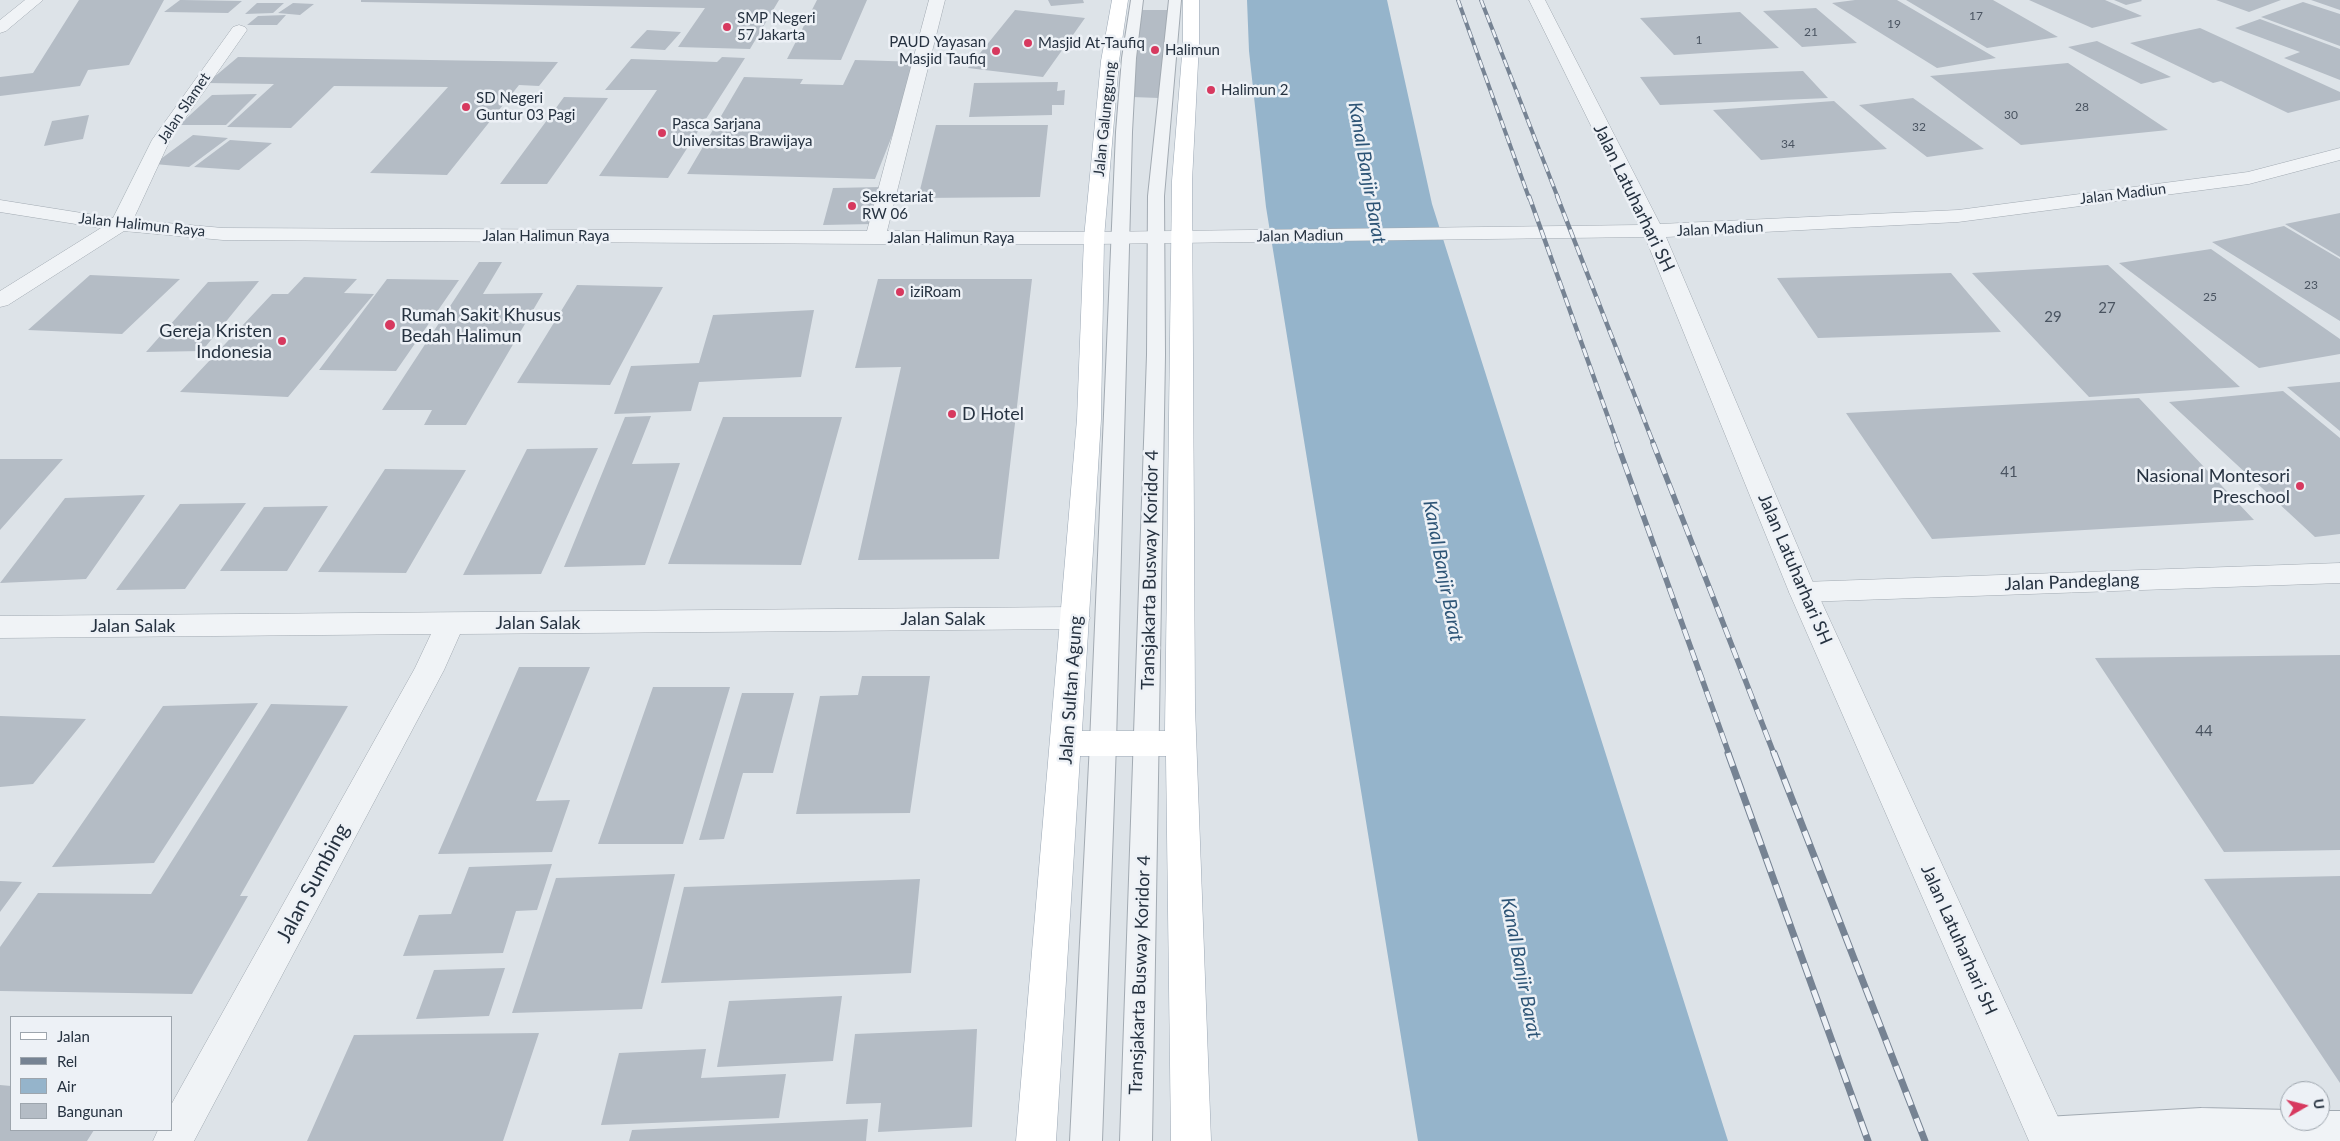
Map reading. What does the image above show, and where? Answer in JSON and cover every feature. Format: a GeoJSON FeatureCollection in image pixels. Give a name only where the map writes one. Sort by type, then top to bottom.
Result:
{"type":"FeatureCollection","features":[{"type":"Feature","properties":{"kind":"main road","name":"Jalan Galunggung"},"geometry":{"type":"LineString","coordinates":[[1094,238],[1110,61],[1120,0]]}},
{"type":"Feature","properties":{"kind":"main road"},"geometry":{"type":"LineString","coordinates":[[1191,0],[1169,237],[1191,1141]]}},
{"type":"Feature","properties":{"kind":"main road","name":"Jalan Sultan Agung"},"geometry":{"type":"LineString","coordinates":[[1036,1141],[1067,743],[1089,419],[1094,238]]}},
{"type":"Feature","properties":{"kind":"main road"},"geometry":{"type":"LineString","coordinates":[[1067,743],[1182,744]]}},
{"type":"Feature","properties":{"kind":"street"},"geometry":{"type":"LineString","coordinates":[[0,28],[35,0]]}},
{"type":"Feature","properties":{"kind":"street"},"geometry":{"type":"LineString","coordinates":[[875,238],[937,0]]}},
{"type":"Feature","properties":{"kind":"street","name":"Jalan Latuharhari SH"},"geometry":{"type":"LineString","coordinates":[[1537,0],[1653,231],[1803,592],[2047,1137]]}},
{"type":"Feature","properties":{"kind":"street","name":"Jalan Slamet"},"geometry":{"type":"LineString","coordinates":[[120,226],[161,140],[239,30]]}},
{"type":"Feature","properties":{"kind":"street","name":"Jalan Madiun"},"geometry":{"type":"LineString","coordinates":[[1094,238],[1653,231],[1958,216],[2249,178],[2340,154]]}},
{"type":"Feature","properties":{"kind":"street","name":"Jalan Halimun Raya"},"geometry":{"type":"LineString","coordinates":[[0,206],[120,226],[223,234],[1094,238]]}},
{"type":"Feature","properties":{"kind":"street"},"geometry":{"type":"LineString","coordinates":[[0,300],[120,226]]}},
{"type":"Feature","properties":{"kind":"street","name":"Jalan Pandeglang"},"geometry":{"type":"LineString","coordinates":[[1803,592],[2340,573]]}},
{"type":"Feature","properties":{"kind":"street","name":"Jalan Salak"},"geometry":{"type":"LineString","coordinates":[[0,627],[1076,618]]}},
{"type":"Feature","properties":{"kind":"street","name":"Jalan Sumbing"},"geometry":{"type":"LineString","coordinates":[[174,1141],[429,670],[450,623]]}},
{"type":"Feature","properties":{"kind":"lane"},"geometry":{"type":"LineString","coordinates":[[1086,1141],[1129,58],[1137,0]]}},
{"type":"Feature","properties":{"kind":"lane","name":"Transjakarta Busway Koridor 4"},"geometry":{"type":"LineString","coordinates":[[1136,1141],[1156,355],[1169,237],[1156,196],[1175,0]]}},
{"type":"Feature","properties":{"kind":"lane"},"geometry":{"type":"LineString","coordinates":[[2047,1137],[2200,1124],[2340,1126]]}},
{"type":"Feature","properties":{"kind":"water","name":"Kanal Banjir Barat"},"geometry":{"type":"Polygon","coordinates":[[[1247,0],[1387,0],[1432,204],[1728,1141],[1418,1141],[1266,207],[1249,51],[1247,0]]]}},
{"type":"Feature","properties":{"kind":"building"},"geometry":{"type":"Polygon","coordinates":[[[79,0],[164,0],[129,65],[88,70],[80,86],[0,96],[0,77],[33,73],[79,0]]]}},
{"type":"Feature","properties":{"kind":"building"},"geometry":{"type":"Polygon","coordinates":[[[180,0],[242,1],[228,13],[164,12],[180,0]]]}},
{"type":"Feature","properties":{"kind":"building","name":"SMP Negeri 57 Jakarta"},"geometry":{"type":"Polygon","coordinates":[[[361,0],[779,0],[750,49],[678,47],[705,8],[361,2],[361,0]]]}},
{"type":"Feature","properties":{"kind":"building"},"geometry":{"type":"Polygon","coordinates":[[[817,0],[867,0],[841,60],[787,59],[817,0]]]}},
{"type":"Feature","properties":{"kind":"building"},"geometry":{"type":"Polygon","coordinates":[[[1048,0],[1083,0],[1084,3],[1051,6],[1048,0]]]}},
{"type":"Feature","properties":{"kind":"building"},"geometry":{"type":"Polygon","coordinates":[[[1855,0],[1897,0],[1996,58],[1937,68],[1832,3],[1855,0]]]}},
{"type":"Feature","properties":{"kind":"building"},"geometry":{"type":"Polygon","coordinates":[[[1906,0],[1993,0],[2058,37],[1987,48],[1906,0]]]}},
{"type":"Feature","properties":{"kind":"building"},"geometry":{"type":"Polygon","coordinates":[[[2029,0],[2105,0],[2142,16],[2092,28],[2029,0]]]}},
{"type":"Feature","properties":{"kind":"building"},"geometry":{"type":"Polygon","coordinates":[[[2114,0],[2141,0],[2142,1],[2126,5],[2114,0]]]}},
{"type":"Feature","properties":{"kind":"building"},"geometry":{"type":"Polygon","coordinates":[[[2216,0],[2281,0],[2249,12],[2216,0]]]}},
{"type":"Feature","properties":{"kind":"building"},"geometry":{"type":"Polygon","coordinates":[[[2311,0],[2340,0],[2340,10],[2311,0]]]}},
{"type":"Feature","properties":{"kind":"building"},"geometry":{"type":"Polygon","coordinates":[[[2303,2],[2340,14],[2340,46],[2261,17],[2303,2]]]}},
{"type":"Feature","properties":{"kind":"building"},"geometry":{"type":"Polygon","coordinates":[[[257,3],[284,3],[273,13],[245,14],[257,3]]]}},
{"type":"Feature","properties":{"kind":"building"},"geometry":{"type":"Polygon","coordinates":[[[293,3],[314,4],[300,15],[278,13],[293,3]]]}},
{"type":"Feature","properties":{"kind":"building"},"geometry":{"type":"Polygon","coordinates":[[[1816,8],[1857,43],[1802,47],[1763,11],[1816,8]]]}},
{"type":"Feature","properties":{"kind":"building","name":"Masjid At-Taufiq"},"geometry":{"type":"Polygon","coordinates":[[[1015,10],[1085,18],[1043,77],[968,68],[1015,10]]]}},
{"type":"Feature","properties":{"kind":"building"},"geometry":{"type":"Polygon","coordinates":[[[1142,10],[1168,10],[1159,98],[1132,97],[1142,10]]]}},
{"type":"Feature","properties":{"kind":"building"},"geometry":{"type":"Polygon","coordinates":[[[1740,12],[1779,48],[1674,55],[1640,18],[1740,12]]]}},
{"type":"Feature","properties":{"kind":"building"},"geometry":{"type":"Polygon","coordinates":[[[286,15],[277,25],[247,25],[258,16],[286,15]]]}},
{"type":"Feature","properties":{"kind":"building"},"geometry":{"type":"Polygon","coordinates":[[[2260,19],[2340,49],[2340,80],[2284,58],[2300,52],[2235,28],[2260,19]]]}},
{"type":"Feature","properties":{"kind":"building"},"geometry":{"type":"Polygon","coordinates":[[[2200,28],[2340,92],[2340,100],[2288,113],[2221,81],[2213,83],[2130,43],[2200,28]]]}},
{"type":"Feature","properties":{"kind":"building"},"geometry":{"type":"Polygon","coordinates":[[[647,30],[681,32],[665,50],[630,48],[647,30]]]}},
{"type":"Feature","properties":{"kind":"building"},"geometry":{"type":"Polygon","coordinates":[[[2097,41],[2171,77],[2141,84],[2068,47],[2097,41]]]}},
{"type":"Feature","properties":{"kind":"building","name":"SD Negeri Guntur 03 Pagi"},"geometry":{"type":"Polygon","coordinates":[[[238,57],[558,62],[539,86],[519,85],[447,175],[370,173],[448,87],[334,86],[291,128],[227,127],[274,84],[207,83],[238,57]]]}},
{"type":"Feature","properties":{"kind":"building","name":"Pasca Sarjana Universitas Brawijaya"},"geometry":{"type":"Polygon","coordinates":[[[722,57],[745,58],[668,178],[599,176],[657,90],[605,90],[631,59],[717,62],[722,57]]]}},
{"type":"Feature","properties":{"kind":"building"},"geometry":{"type":"Polygon","coordinates":[[[855,60],[921,62],[875,179],[687,174],[744,77],[803,79],[800,84],[843,85],[855,60]]]}},
{"type":"Feature","properties":{"kind":"building"},"geometry":{"type":"Polygon","coordinates":[[[2068,63],[2168,130],[2021,145],[1930,76],[2068,63]]]}},
{"type":"Feature","properties":{"kind":"building"},"geometry":{"type":"Polygon","coordinates":[[[1803,71],[1828,98],[1660,105],[1640,77],[1803,71]]]}},
{"type":"Feature","properties":{"kind":"building"},"geometry":{"type":"Polygon","coordinates":[[[1058,82],[1057,91],[1065,90],[1064,105],[1052,105],[1052,115],[969,117],[974,83],[1058,82]]]}},
{"type":"Feature","properties":{"kind":"building"},"geometry":{"type":"Polygon","coordinates":[[[257,94],[226,125],[179,125],[212,95],[257,94]]]}},
{"type":"Feature","properties":{"kind":"building"},"geometry":{"type":"Polygon","coordinates":[[[564,97],[608,98],[547,184],[500,184],[564,97]]]}},
{"type":"Feature","properties":{"kind":"building"},"geometry":{"type":"Polygon","coordinates":[[[1913,98],[1984,149],[1927,157],[1859,105],[1913,98]]]}},
{"type":"Feature","properties":{"kind":"building"},"geometry":{"type":"Polygon","coordinates":[[[1834,101],[1887,149],[1761,160],[1713,110],[1834,101]]]}},
{"type":"Feature","properties":{"kind":"building"},"geometry":{"type":"Polygon","coordinates":[[[89,115],[83,139],[44,146],[52,121],[89,115]]]}},
{"type":"Feature","properties":{"kind":"building"},"geometry":{"type":"Polygon","coordinates":[[[936,125],[1048,125],[1040,197],[918,198],[936,125]]]}},
{"type":"Feature","properties":{"kind":"building"},"geometry":{"type":"Polygon","coordinates":[[[193,135],[228,138],[189,167],[154,164],[193,135]]]}},
{"type":"Feature","properties":{"kind":"building"},"geometry":{"type":"Polygon","coordinates":[[[230,140],[272,143],[239,170],[194,167],[230,140]]]}},
{"type":"Feature","properties":{"kind":"building","name":"Sekretariat RW 06"},"geometry":{"type":"Polygon","coordinates":[[[881,187],[873,224],[823,225],[833,188],[881,187]]]}},
{"type":"Feature","properties":{"kind":"building"},"geometry":{"type":"Polygon","coordinates":[[[2340,213],[2340,257],[2285,224],[2340,213]]]}},
{"type":"Feature","properties":{"kind":"building"},"geometry":{"type":"Polygon","coordinates":[[[2284,226],[2340,259],[2340,321],[2212,242],[2284,226]]]}},
{"type":"Feature","properties":{"kind":"building"},"geometry":{"type":"Polygon","coordinates":[[[2211,249],[2340,339],[2340,354],[2259,368],[2119,263],[2211,249]]]}},
{"type":"Feature","properties":{"kind":"building"},"geometry":{"type":"Polygon","coordinates":[[[479,262],[502,262],[483,294],[543,293],[466,425],[424,425],[432,410],[382,410],[479,262]]]}},
{"type":"Feature","properties":{"kind":"building"},"geometry":{"type":"Polygon","coordinates":[[[2108,265],[2240,387],[2089,397],[1972,273],[2108,265]]]}},
{"type":"Feature","properties":{"kind":"building"},"geometry":{"type":"Polygon","coordinates":[[[1951,273],[2001,332],[1818,338],[1777,278],[1951,273]]]}},
{"type":"Feature","properties":{"kind":"building"},"geometry":{"type":"Polygon","coordinates":[[[90,275],[180,279],[122,334],[28,330],[90,275]]]}},
{"type":"Feature","properties":{"kind":"building","name":"Gereja Kristen Indonesia"},"geometry":{"type":"Polygon","coordinates":[[[304,277],[357,279],[344,293],[374,294],[288,397],[180,392],[272,294],[288,294],[304,277]]]}},
{"type":"Feature","properties":{"kind":"building","name":"Rumah Sakit Khusus Bedah Halimun"},"geometry":{"type":"Polygon","coordinates":[[[387,279],[459,280],[396,371],[319,370],[387,279]]]}},
{"type":"Feature","properties":{"kind":"building"},"geometry":{"type":"Polygon","coordinates":[[[878,279],[1032,279],[999,559],[858,560],[901,367],[855,368],[878,279]]]}},
{"type":"Feature","properties":{"kind":"building"},"geometry":{"type":"Polygon","coordinates":[[[259,281],[202,351],[146,352],[208,282],[259,281]]]}},
{"type":"Feature","properties":{"kind":"building"},"geometry":{"type":"Polygon","coordinates":[[[577,285],[663,287],[610,385],[517,383],[577,285]]]}},
{"type":"Feature","properties":{"kind":"building"},"geometry":{"type":"Polygon","coordinates":[[[814,310],[801,377],[699,382],[691,411],[614,414],[631,366],[699,363],[713,315],[814,310]]]}},
{"type":"Feature","properties":{"kind":"building"},"geometry":{"type":"Polygon","coordinates":[[[2340,382],[2340,431],[2287,387],[2340,382]]]}},
{"type":"Feature","properties":{"kind":"building","name":"Nasional Montesori Preschool"},"geometry":{"type":"Polygon","coordinates":[[[2283,391],[2340,438],[2340,534],[2315,537],[2169,402],[2283,391]]]}},
{"type":"Feature","properties":{"kind":"building"},"geometry":{"type":"Polygon","coordinates":[[[2139,398],[2254,520],[1932,539],[1846,413],[2139,398]]]}},
{"type":"Feature","properties":{"kind":"building"},"geometry":{"type":"Polygon","coordinates":[[[651,416],[632,464],[680,463],[645,565],[564,567],[625,417],[651,416]]]}},
{"type":"Feature","properties":{"kind":"building"},"geometry":{"type":"Polygon","coordinates":[[[723,417],[842,417],[801,565],[668,564],[723,417]]]}},
{"type":"Feature","properties":{"kind":"building"},"geometry":{"type":"Polygon","coordinates":[[[598,448],[541,574],[463,575],[527,449],[598,448]]]}},
{"type":"Feature","properties":{"kind":"building"},"geometry":{"type":"Polygon","coordinates":[[[0,459],[63,459],[0,530],[0,459]]]}},
{"type":"Feature","properties":{"kind":"building"},"geometry":{"type":"Polygon","coordinates":[[[385,469],[466,470],[406,573],[318,572],[385,469]]]}},
{"type":"Feature","properties":{"kind":"building"},"geometry":{"type":"Polygon","coordinates":[[[145,495],[86,579],[0,583],[65,498],[145,495]]]}},
{"type":"Feature","properties":{"kind":"building"},"geometry":{"type":"Polygon","coordinates":[[[246,503],[185,589],[116,590],[180,504],[246,503]]]}},
{"type":"Feature","properties":{"kind":"building"},"geometry":{"type":"Polygon","coordinates":[[[328,506],[287,571],[220,571],[264,507],[328,506]]]}},
{"type":"Feature","properties":{"kind":"building"},"geometry":{"type":"Polygon","coordinates":[[[2340,655],[2340,850],[2224,852],[2095,658],[2340,655]]]}},
{"type":"Feature","properties":{"kind":"building"},"geometry":{"type":"Polygon","coordinates":[[[519,667],[590,667],[536,801],[570,800],[552,852],[438,854],[519,667]]]}},
{"type":"Feature","properties":{"kind":"building"},"geometry":{"type":"Polygon","coordinates":[[[862,676],[930,676],[910,813],[796,814],[820,696],[858,695],[862,676]]]}},
{"type":"Feature","properties":{"kind":"building"},"geometry":{"type":"Polygon","coordinates":[[[653,687],[730,687],[683,844],[598,844],[653,687]]]}},
{"type":"Feature","properties":{"kind":"building"},"geometry":{"type":"Polygon","coordinates":[[[742,693],[794,693],[773,773],[743,773],[724,839],[699,840],[742,693]]]}},
{"type":"Feature","properties":{"kind":"building"},"geometry":{"type":"Polygon","coordinates":[[[258,703],[154,863],[52,867],[163,706],[258,703]]]}},
{"type":"Feature","properties":{"kind":"building"},"geometry":{"type":"Polygon","coordinates":[[[271,704],[348,706],[240,896],[248,896],[192,994],[0,991],[0,947],[38,893],[151,894],[271,704]]]}},
{"type":"Feature","properties":{"kind":"building"},"geometry":{"type":"Polygon","coordinates":[[[0,716],[86,719],[33,784],[0,787],[0,716]]]}},
{"type":"Feature","properties":{"kind":"building"},"geometry":{"type":"Polygon","coordinates":[[[552,864],[537,910],[516,911],[503,953],[403,956],[419,915],[451,914],[469,867],[552,864]]]}},
{"type":"Feature","properties":{"kind":"building"},"geometry":{"type":"Polygon","coordinates":[[[675,874],[642,1009],[512,1013],[556,878],[675,874]]]}},
{"type":"Feature","properties":{"kind":"building"},"geometry":{"type":"Polygon","coordinates":[[[2340,876],[2340,1083],[2204,879],[2340,876]]]}},
{"type":"Feature","properties":{"kind":"building"},"geometry":{"type":"Polygon","coordinates":[[[920,879],[911,973],[661,983],[684,887],[920,879]]]}},
{"type":"Feature","properties":{"kind":"building"},"geometry":{"type":"Polygon","coordinates":[[[0,881],[22,882],[0,912],[0,881]]]}},
{"type":"Feature","properties":{"kind":"building"},"geometry":{"type":"Polygon","coordinates":[[[505,968],[489,1016],[416,1019],[434,970],[505,968]]]}},
{"type":"Feature","properties":{"kind":"building"},"geometry":{"type":"Polygon","coordinates":[[[842,996],[833,1061],[717,1067],[729,1001],[842,996]]]}},
{"type":"Feature","properties":{"kind":"building"},"geometry":{"type":"Polygon","coordinates":[[[977,1029],[972,1127],[878,1132],[881,1103],[846,1104],[855,1034],[977,1029]]]}},
{"type":"Feature","properties":{"kind":"building"},"geometry":{"type":"Polygon","coordinates":[[[539,1033],[503,1141],[307,1141],[354,1035],[539,1033]]]}},
{"type":"Feature","properties":{"kind":"building"},"geometry":{"type":"Polygon","coordinates":[[[706,1049],[701,1078],[786,1074],[779,1118],[601,1125],[619,1053],[706,1049]]]}},
{"type":"Feature","properties":{"kind":"building"},"geometry":{"type":"Polygon","coordinates":[[[0,1085],[10,1086],[10,1131],[93,1131],[87,1141],[0,1141],[0,1085]]]}},
{"type":"Feature","properties":{"kind":"building"},"geometry":{"type":"Polygon","coordinates":[[[868,1119],[866,1141],[629,1141],[632,1130],[868,1119]]]}},
{"type":"Feature","properties":{"kind":"railway"},"geometry":{"type":"LineString","coordinates":[[1458,0],[1529,198]]}},
{"type":"Feature","properties":{"kind":"railway"},"geometry":{"type":"LineString","coordinates":[[1481,0],[1558,198]]}},
{"type":"Feature","properties":{"kind":"railway"},"geometry":{"type":"LineString","coordinates":[[1529,196],[1618,445]]}},
{"type":"Feature","properties":{"kind":"railway"},"geometry":{"type":"LineString","coordinates":[[1557,196],[1654,445]]}},
{"type":"Feature","properties":{"kind":"railway"},"geometry":{"type":"LineString","coordinates":[[1617,443],[1729,754]]}},
{"type":"Feature","properties":{"kind":"railway"},"geometry":{"type":"LineString","coordinates":[[1653,443],[1774,754]]}},
{"type":"Feature","properties":{"kind":"railway"},"geometry":{"type":"LineString","coordinates":[[1728,753],[1868,1141]]}},
{"type":"Feature","properties":{"kind":"railway"},"geometry":{"type":"LineString","coordinates":[[1774,753],[1925,1141]]}},
{"type":"Feature","properties":{"kind":"place","name":"SMP Negeri 57 Jakarta"},"geometry":{"type":"Point","coordinates":[727,27]}},
{"type":"Feature","properties":{"kind":"place","name":"Masjid At-Taufiq"},"geometry":{"type":"Point","coordinates":[1028,43]}},
{"type":"Feature","properties":{"kind":"place","name":"Halimun"},"geometry":{"type":"Point","coordinates":[1155,50]}},
{"type":"Feature","properties":{"kind":"place","name":"PAUD Yayasan Masjid Taufiq"},"geometry":{"type":"Point","coordinates":[996,51]}},
{"type":"Feature","properties":{"kind":"place","name":"Halimun 2"},"geometry":{"type":"Point","coordinates":[1211,90]}},
{"type":"Feature","properties":{"kind":"place","name":"SD Negeri Guntur 03 Pagi"},"geometry":{"type":"Point","coordinates":[466,107]}},
{"type":"Feature","properties":{"kind":"place","name":"Pasca Sarjana Universitas Brawijaya"},"geometry":{"type":"Point","coordinates":[662,133]}},
{"type":"Feature","properties":{"kind":"place","name":"Sekretariat RW 06"},"geometry":{"type":"Point","coordinates":[852,206]}},
{"type":"Feature","properties":{"kind":"place","name":"iziRoam"},"geometry":{"type":"Point","coordinates":[900,292]}},
{"type":"Feature","properties":{"kind":"place","name":"Rumah Sakit Khusus Bedah Halimun"},"geometry":{"type":"Point","coordinates":[390,325]}},
{"type":"Feature","properties":{"kind":"place","name":"Gereja Kristen Indonesia"},"geometry":{"type":"Point","coordinates":[282,341]}},
{"type":"Feature","properties":{"kind":"place","name":"D Hotel"},"geometry":{"type":"Point","coordinates":[952,414]}},
{"type":"Feature","properties":{"kind":"place","name":"Nasional Montesori Preschool"},"geometry":{"type":"Point","coordinates":[2300,486]}}]}
